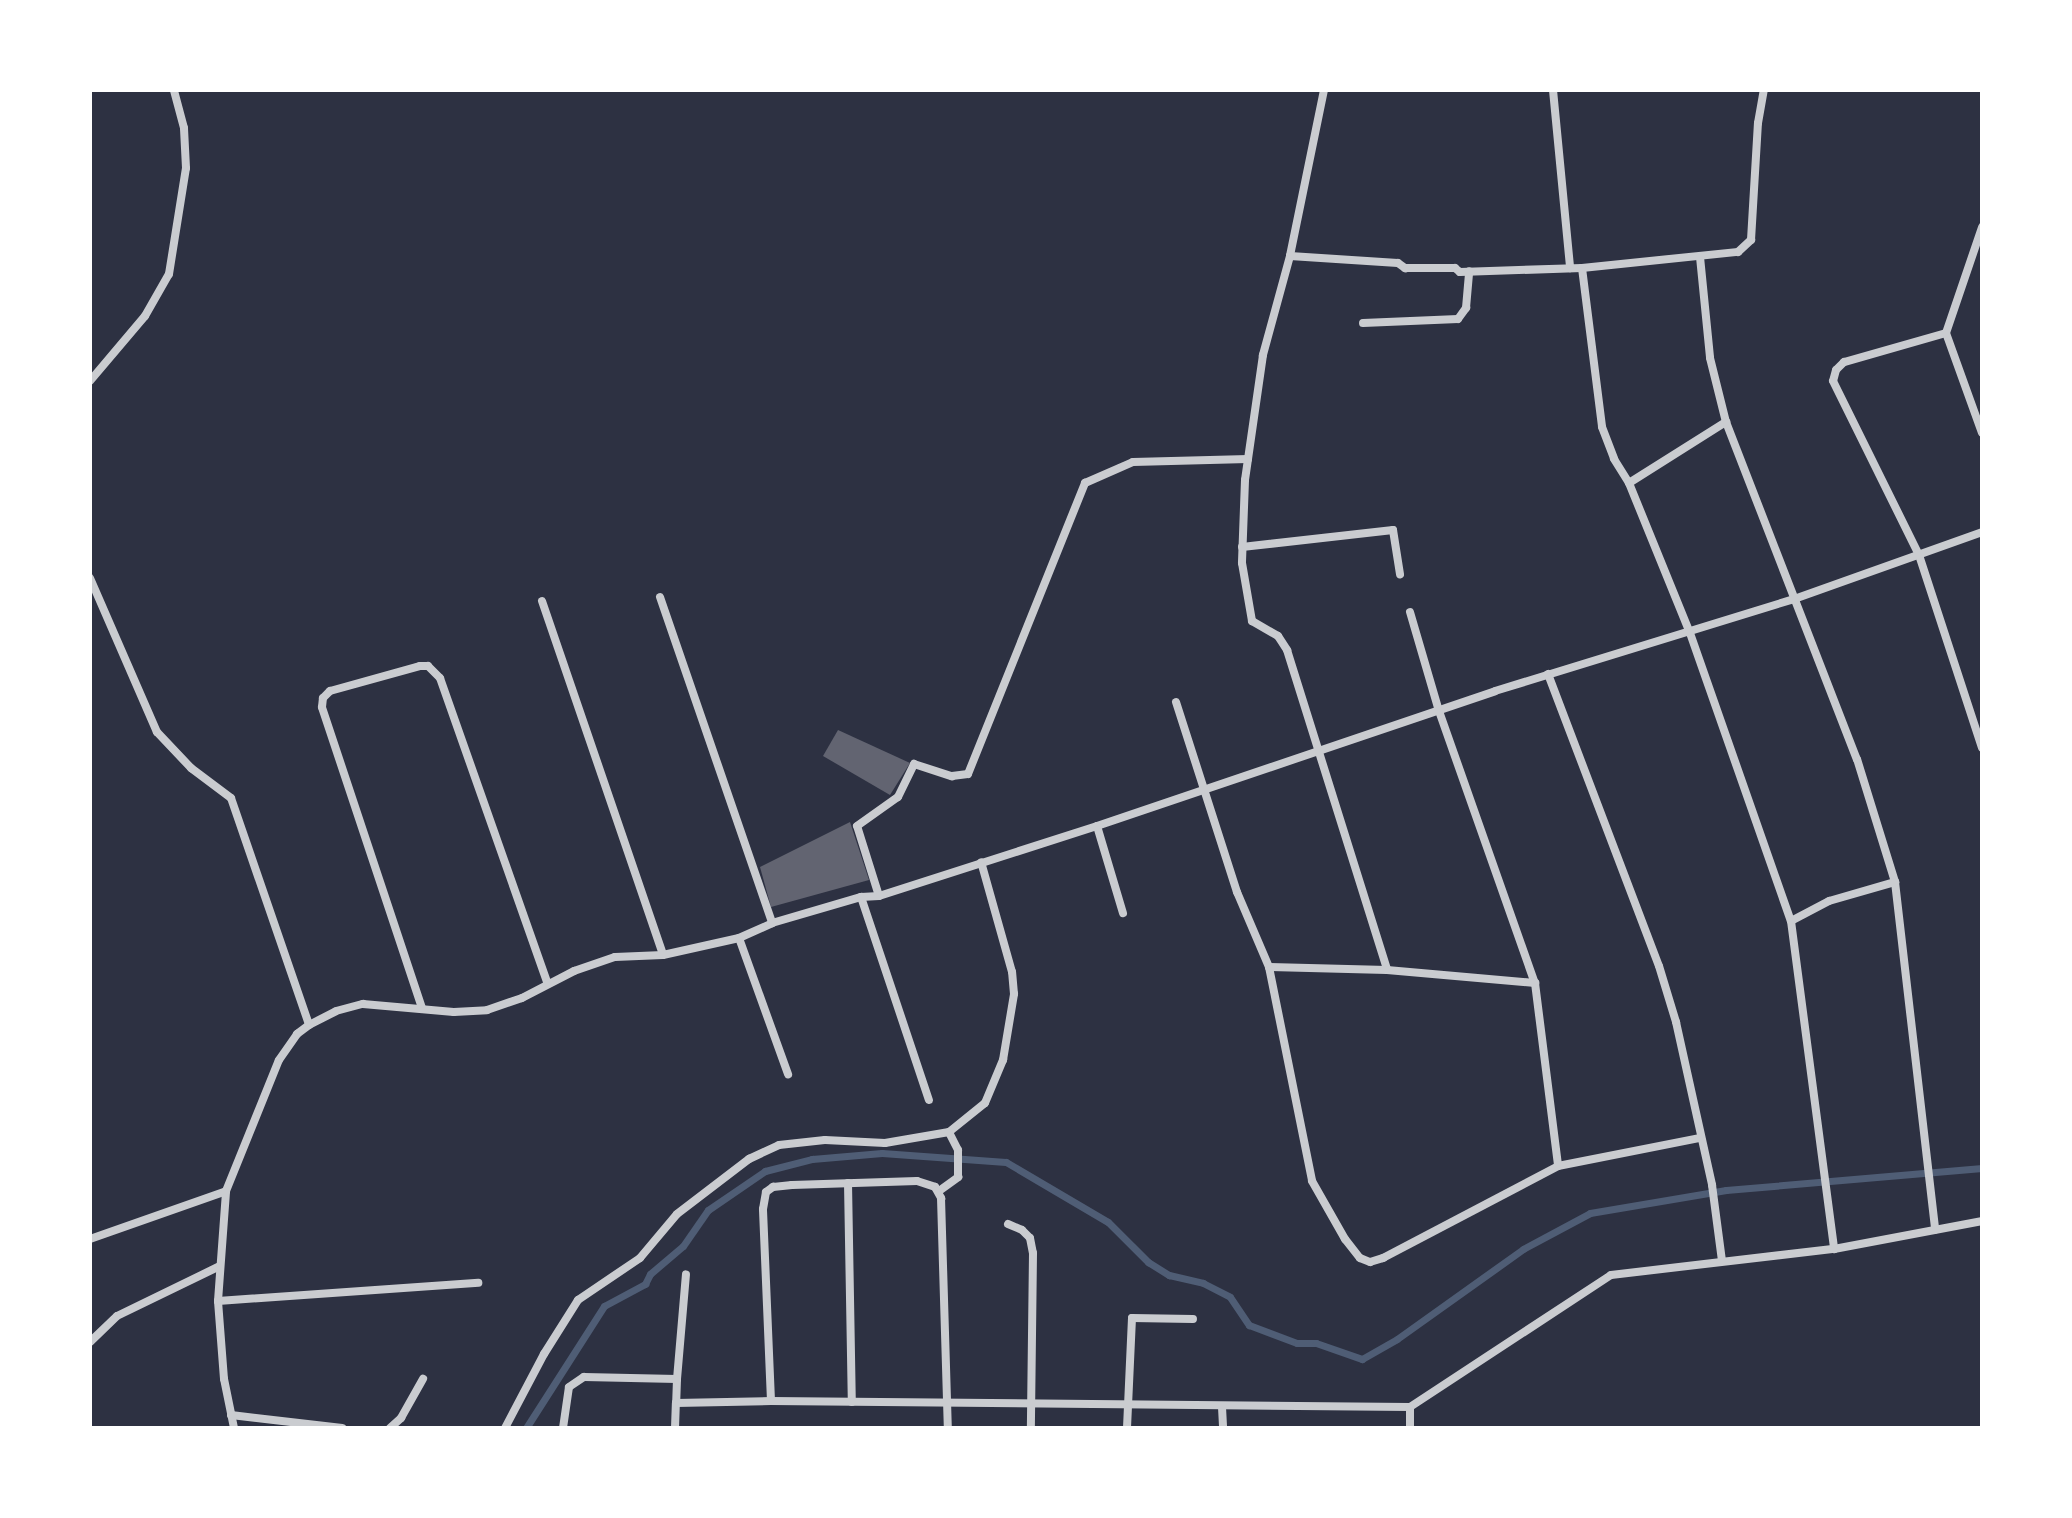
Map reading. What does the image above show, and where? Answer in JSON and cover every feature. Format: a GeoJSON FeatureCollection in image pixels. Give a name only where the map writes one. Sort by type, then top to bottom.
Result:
{"type":"FeatureCollection","features":[{"type":"Feature","properties":{"kind":"street"},"geometry":{"type":"LineString","coordinates":[[90,381],[145,316],[169,274],[186,168],[184,128],[174,90]]}},
{"type":"Feature","properties":{"kind":"street"},"geometry":{"type":"LineString","coordinates":[[1324,90],[1290,256],[1263,355],[1248,459],[1242,547],[1250,616],[1255,625],[1278,636],[1284,644],[1387,970]]}},
{"type":"Feature","properties":{"kind":"street"},"geometry":{"type":"LineString","coordinates":[[1553,90],[1570,268]]}},
{"type":"Feature","properties":{"kind":"street"},"geometry":{"type":"LineString","coordinates":[[1290,256],[1469,271],[1582,268],[1738,252],[1751,240],[1758,123],[1764,90]]}},
{"type":"Feature","properties":{"kind":"street"},"geometry":{"type":"LineString","coordinates":[[1982,227],[1946,333],[1982,433]]}},
{"type":"Feature","properties":{"kind":"street"},"geometry":{"type":"LineString","coordinates":[[1700,257],[1710,358],[1726,422],[1797,598],[1857,759],[1895,882],[1935,1230]]}},
{"type":"Feature","properties":{"kind":"street"},"geometry":{"type":"LineString","coordinates":[[1582,268],[1602,427],[1614,459],[1629,483],[1690,633],[1791,921],[1834,1249]]}},
{"type":"Feature","properties":{"kind":"street"},"geometry":{"type":"LineString","coordinates":[[1363,323],[1458,319],[1466,308],[1469,271]]}},
{"type":"Feature","properties":{"kind":"street"},"geometry":{"type":"LineString","coordinates":[[1946,333],[1844,362],[1836,370],[1833,381],[1919,555],[1982,748]]}},
{"type":"Feature","properties":{"kind":"street"},"geometry":{"type":"LineString","coordinates":[[1629,483],[1726,422]]}},
{"type":"Feature","properties":{"kind":"street"},"geometry":{"type":"LineString","coordinates":[[879,896],[857,826],[898,797],[914,764],[952,776],[968,774],[1085,483],[1133,462],[1248,459]]}},
{"type":"Feature","properties":{"kind":"street"},"geometry":{"type":"LineString","coordinates":[[1242,547],[1393,530],[1400,574]]}},
{"type":"Feature","properties":{"kind":"street"},"geometry":{"type":"LineString","coordinates":[[234,1428],[220,1347],[218,1301],[226,1191],[279,1060],[297,1034],[336,1011],[363,1004],[454,1012],[487,1010],[615,957],[663,955],[739,938],[772,923],[861,897],[879,896],[1097,826],[1548,674],[1690,633],[1982,532]]}},
{"type":"Feature","properties":{"kind":"street"},"geometry":{"type":"LineString","coordinates":[[90,578],[157,732],[191,768],[231,798],[309,1025]]}},
{"type":"Feature","properties":{"kind":"street"},"geometry":{"type":"LineString","coordinates":[[660,597],[772,923]]}},
{"type":"Feature","properties":{"kind":"street"},"geometry":{"type":"LineString","coordinates":[[542,601],[663,955]]}},
{"type":"Feature","properties":{"kind":"street"},"geometry":{"type":"LineString","coordinates":[[1410,612],[1439,711],[1535,983],[1558,1166]]}},
{"type":"Feature","properties":{"kind":"street"},"geometry":{"type":"LineString","coordinates":[[422,1008],[322,707],[323,698],[330,691],[420,666],[428,666],[440,678],[548,984]]}},
{"type":"Feature","properties":{"kind":"street"},"geometry":{"type":"LineString","coordinates":[[1548,674],[1659,966],[1687,1067],[1712,1185],[1722,1261]]}},
{"type":"Feature","properties":{"kind":"street"},"geometry":{"type":"LineString","coordinates":[[1176,702],[1237,892],[1269,967],[1312,1181],[1328,1212],[1360,1258],[1370,1262],[1383,1258],[1558,1166],[1700,1138]]}},
{"type":"Feature","properties":{"kind":"street"},"geometry":{"type":"LineString","coordinates":[[1097,826],[1123,913]]}},
{"type":"Feature","properties":{"kind":"street"},"geometry":{"type":"LineString","coordinates":[[505,1428],[544,1354],[578,1300],[640,1258],[677,1214],[749,1159],[779,1145],[825,1140],[885,1143],[949,1132],[985,1103],[1003,1060],[1014,1001],[1012,972],[981,862]]}},
{"type":"Feature","properties":{"kind":"street"},"geometry":{"type":"LineString","coordinates":[[1791,921],[1829,901],[1895,882]]}},
{"type":"Feature","properties":{"kind":"street"},"geometry":{"type":"LineString","coordinates":[[861,897],[929,1100]]}},
{"type":"Feature","properties":{"kind":"street"},"geometry":{"type":"LineString","coordinates":[[739,938],[788,1074]]}},
{"type":"Feature","properties":{"kind":"street"},"geometry":{"type":"LineString","coordinates":[[1269,967],[1387,970],[1535,983]]}},
{"type":"Feature","properties":{"kind":"street"},"geometry":{"type":"LineString","coordinates":[[939,1191],[958,1177],[958,1150],[949,1132]]}},
{"type":"Feature","properties":{"kind":"street"},"geometry":{"type":"LineString","coordinates":[[771,1401],[765,1196],[773,1187],[917,1181],[939,1191]]}},
{"type":"Feature","properties":{"kind":"street"},"geometry":{"type":"LineString","coordinates":[[848,1183],[852,1402]]}},
{"type":"Feature","properties":{"kind":"street"},"geometry":{"type":"LineString","coordinates":[[90,1239],[226,1191]]}},
{"type":"Feature","properties":{"kind":"street"},"geometry":{"type":"LineString","coordinates":[[939,1191],[948,1428]]}},
{"type":"Feature","properties":{"kind":"street"},"geometry":{"type":"LineString","coordinates":[[676,1403],[771,1401],[1410,1407],[1611,1275],[1834,1249],[1982,1221]]}},
{"type":"Feature","properties":{"kind":"street"},"geometry":{"type":"LineString","coordinates":[[1008,1224],[1022,1230],[1030,1238],[1033,1253],[1031,1428]]}},
{"type":"Feature","properties":{"kind":"street"},"geometry":{"type":"LineString","coordinates":[[90,1342],[106,1324],[126,1310],[220,1266]]}},
{"type":"Feature","properties":{"kind":"street"},"geometry":{"type":"LineString","coordinates":[[675,1428],[686,1274]]}},
{"type":"Feature","properties":{"kind":"street"},"geometry":{"type":"LineString","coordinates":[[218,1301],[478,1283]]}},
{"type":"Feature","properties":{"kind":"street"},"geometry":{"type":"LineString","coordinates":[[1127,1428],[1132,1318],[1193,1319]]}},
{"type":"Feature","properties":{"kind":"street"},"geometry":{"type":"LineString","coordinates":[[563,1428],[569,1387],[584,1377],[677,1379]]}},
{"type":"Feature","properties":{"kind":"street"},"geometry":{"type":"LineString","coordinates":[[390,1428],[401,1418],[423,1379]]}},
{"type":"Feature","properties":{"kind":"street"},"geometry":{"type":"LineString","coordinates":[[1222,1407],[1223,1428]]}},
{"type":"Feature","properties":{"kind":"street"},"geometry":{"type":"LineString","coordinates":[[1410,1407],[1410,1428]]}},
{"type":"Feature","properties":{"kind":"street"},"geometry":{"type":"LineString","coordinates":[[231,1415],[342,1428]]}},
{"type":"Feature","properties":{"kind":"building"},"geometry":{"type":"Polygon","coordinates":[[[838,730],[910,763],[890,795],[823,756],[838,730]]]}},
{"type":"Feature","properties":{"kind":"building"},"geometry":{"type":"Polygon","coordinates":[[[850,822],[869,880],[771,907],[760,867],[850,822]]]}},
{"type":"Feature","properties":{"kind":"waterway"},"geometry":{"type":"LineString","coordinates":[[526,1428],[604,1306],[645,1284],[650,1274],[683,1246],[708,1210],[765,1171],[812,1159],[882,1153],[1006,1162],[1108,1222],[1148,1262],[1169,1275],[1203,1283],[1230,1297],[1249,1325],[1297,1343],[1316,1343],[1362,1359],[1397,1339],[1523,1249],[1590,1213],[1726,1190],[1982,1168]]}}]}
